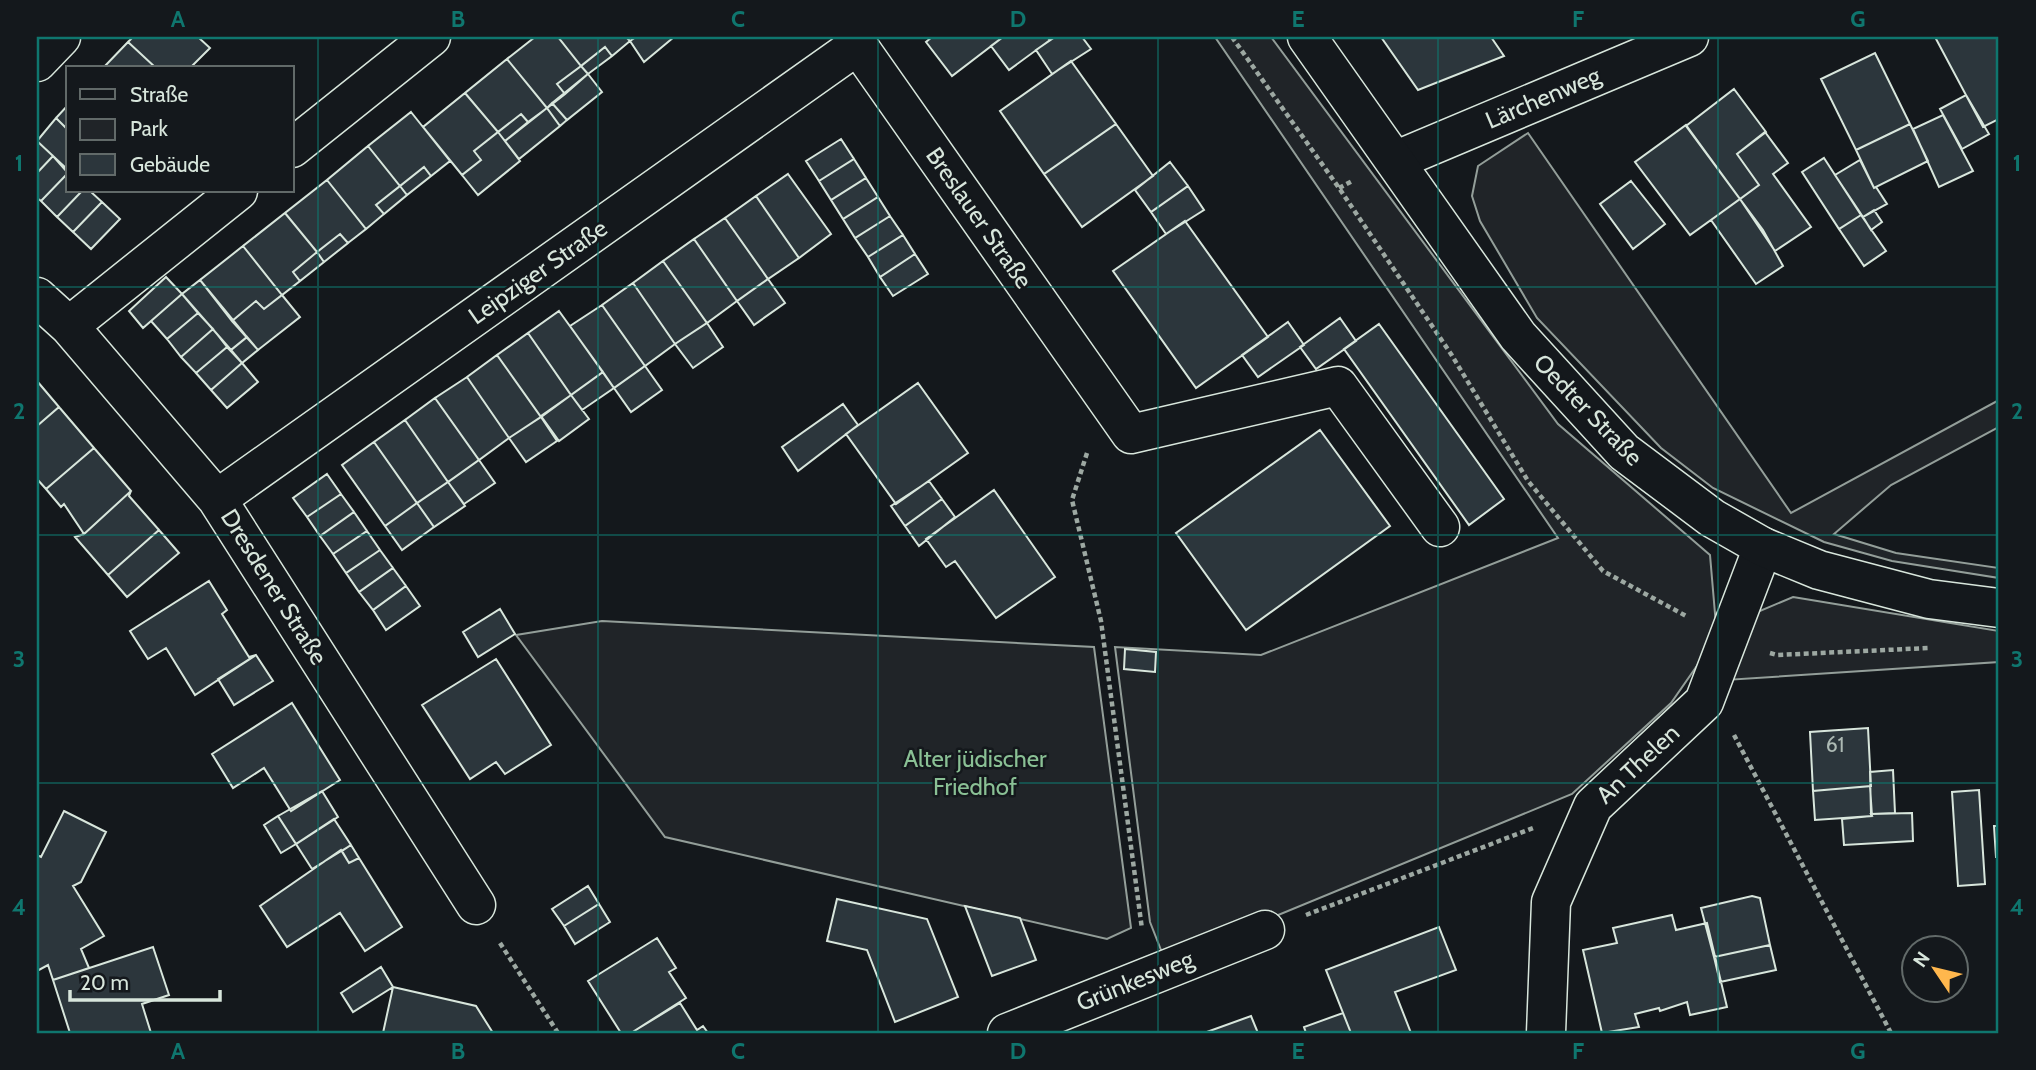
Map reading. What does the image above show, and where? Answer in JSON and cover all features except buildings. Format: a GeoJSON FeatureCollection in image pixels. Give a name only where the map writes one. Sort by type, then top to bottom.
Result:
{"type":"FeatureCollection","features":[{"type":"Feature","properties":{"kind":"street"},"geometry":{"type":"LineString","coordinates":[[37,62],[61,37]]}},
{"type":"Feature","properties":{"kind":"street"},"geometry":{"type":"LineString","coordinates":[[294,146],[431,37]]}},
{"type":"Feature","properties":{"kind":"street","name":"Oedter Straße"},"geometry":{"type":"LineString","coordinates":[[1307,37],[1397,160],[1518,336],[1575,402],[1624,452],[1672,490],[1763,547],[1819,570],[1880,588],[1929,599],[1999,608]]}},
{"type":"Feature","properties":{"kind":"street","name":"Lärchenweg"},"geometry":{"type":"LineString","coordinates":[[1397,160],[1633,47],[1689,37]]}},
{"type":"Feature","properties":{"kind":"street","name":"Breslauer Straße"},"geometry":{"type":"LineString","coordinates":[[855,41],[1131,435],[1338,386],[1440,527]]}},
{"type":"Feature","properties":{"kind":"street","name":"Leipziger Straße"},"geometry":{"type":"LineString","coordinates":[[218,499],[855,41]]}},
{"type":"Feature","properties":{"kind":"street"},"geometry":{"type":"LineString","coordinates":[[69,326],[237,192]]}},
{"type":"Feature","properties":{"kind":"street","name":"Dresdener Straße"},"geometry":{"type":"LineString","coordinates":[[37,297],[69,326],[218,499],[476,905]]}},
{"type":"Feature","properties":{"kind":"street","name":"An Thelen"},"geometry":{"type":"LineString","coordinates":[[1546,1033],[1551,902],[1593,806],[1704,702],[1763,547]]}},
{"type":"Feature","properties":{"kind":"street","name":"Grünkesweg"},"geometry":{"type":"LineString","coordinates":[[1007,1033],[1265,930]]}},
{"type":"Feature","properties":{"kind":"path"},"geometry":{"type":"LineString","coordinates":[[1233,37],[1443,343],[1528,481],[1603,571],[1727,639],[1777,655],[1935,648]]}},
{"type":"Feature","properties":{"kind":"path"},"geometry":{"type":"LineString","coordinates":[[1105,399],[1072,500],[1101,621],[1149,975]]}},
{"type":"Feature","properties":{"kind":"path"},"geometry":{"type":"LineString","coordinates":[[1704,702],[1722,713],[1891,1033]]}},
{"type":"Feature","properties":{"kind":"path"},"geometry":{"type":"LineString","coordinates":[[1265,930],[1537,826]]}},
{"type":"Feature","properties":{"kind":"path"},"geometry":{"type":"LineString","coordinates":[[476,905],[558,1033]]}},
{"type":"Feature","properties":{"kind":"green space"},"geometry":{"type":"Polygon","coordinates":[[[1215,37],[1271,37],[1558,424],[1710,555],[1717,637],[1671,703],[1572,794],[1181,955],[1161,950],[1150,922],[1115,647],[1261,655],[1558,538],[1215,37]]]}},
{"type":"Feature","properties":{"kind":"green space"},"geometry":{"type":"Polygon","coordinates":[[[1528,133],[1791,513],[1999,400],[1999,427],[1891,485],[1834,534],[1896,553],[1999,568],[1999,578],[1892,561],[1824,542],[1713,488],[1661,448],[1537,318],[1480,221],[1472,196],[1478,166],[1528,133]]]}},
{"type":"Feature","properties":{"kind":"green space"},"geometry":{"type":"Polygon","coordinates":[[[1793,597],[1999,631],[1999,662],[1726,680],[1755,613],[1793,597]]]}},
{"type":"Feature","properties":{"kind":"green space","name":"Alter jüdischer Friedhof"},"geometry":{"type":"Polygon","coordinates":[[[602,621],[1094,647],[1131,928],[1107,939],[665,837],[516,635],[602,621]]]}}]}
